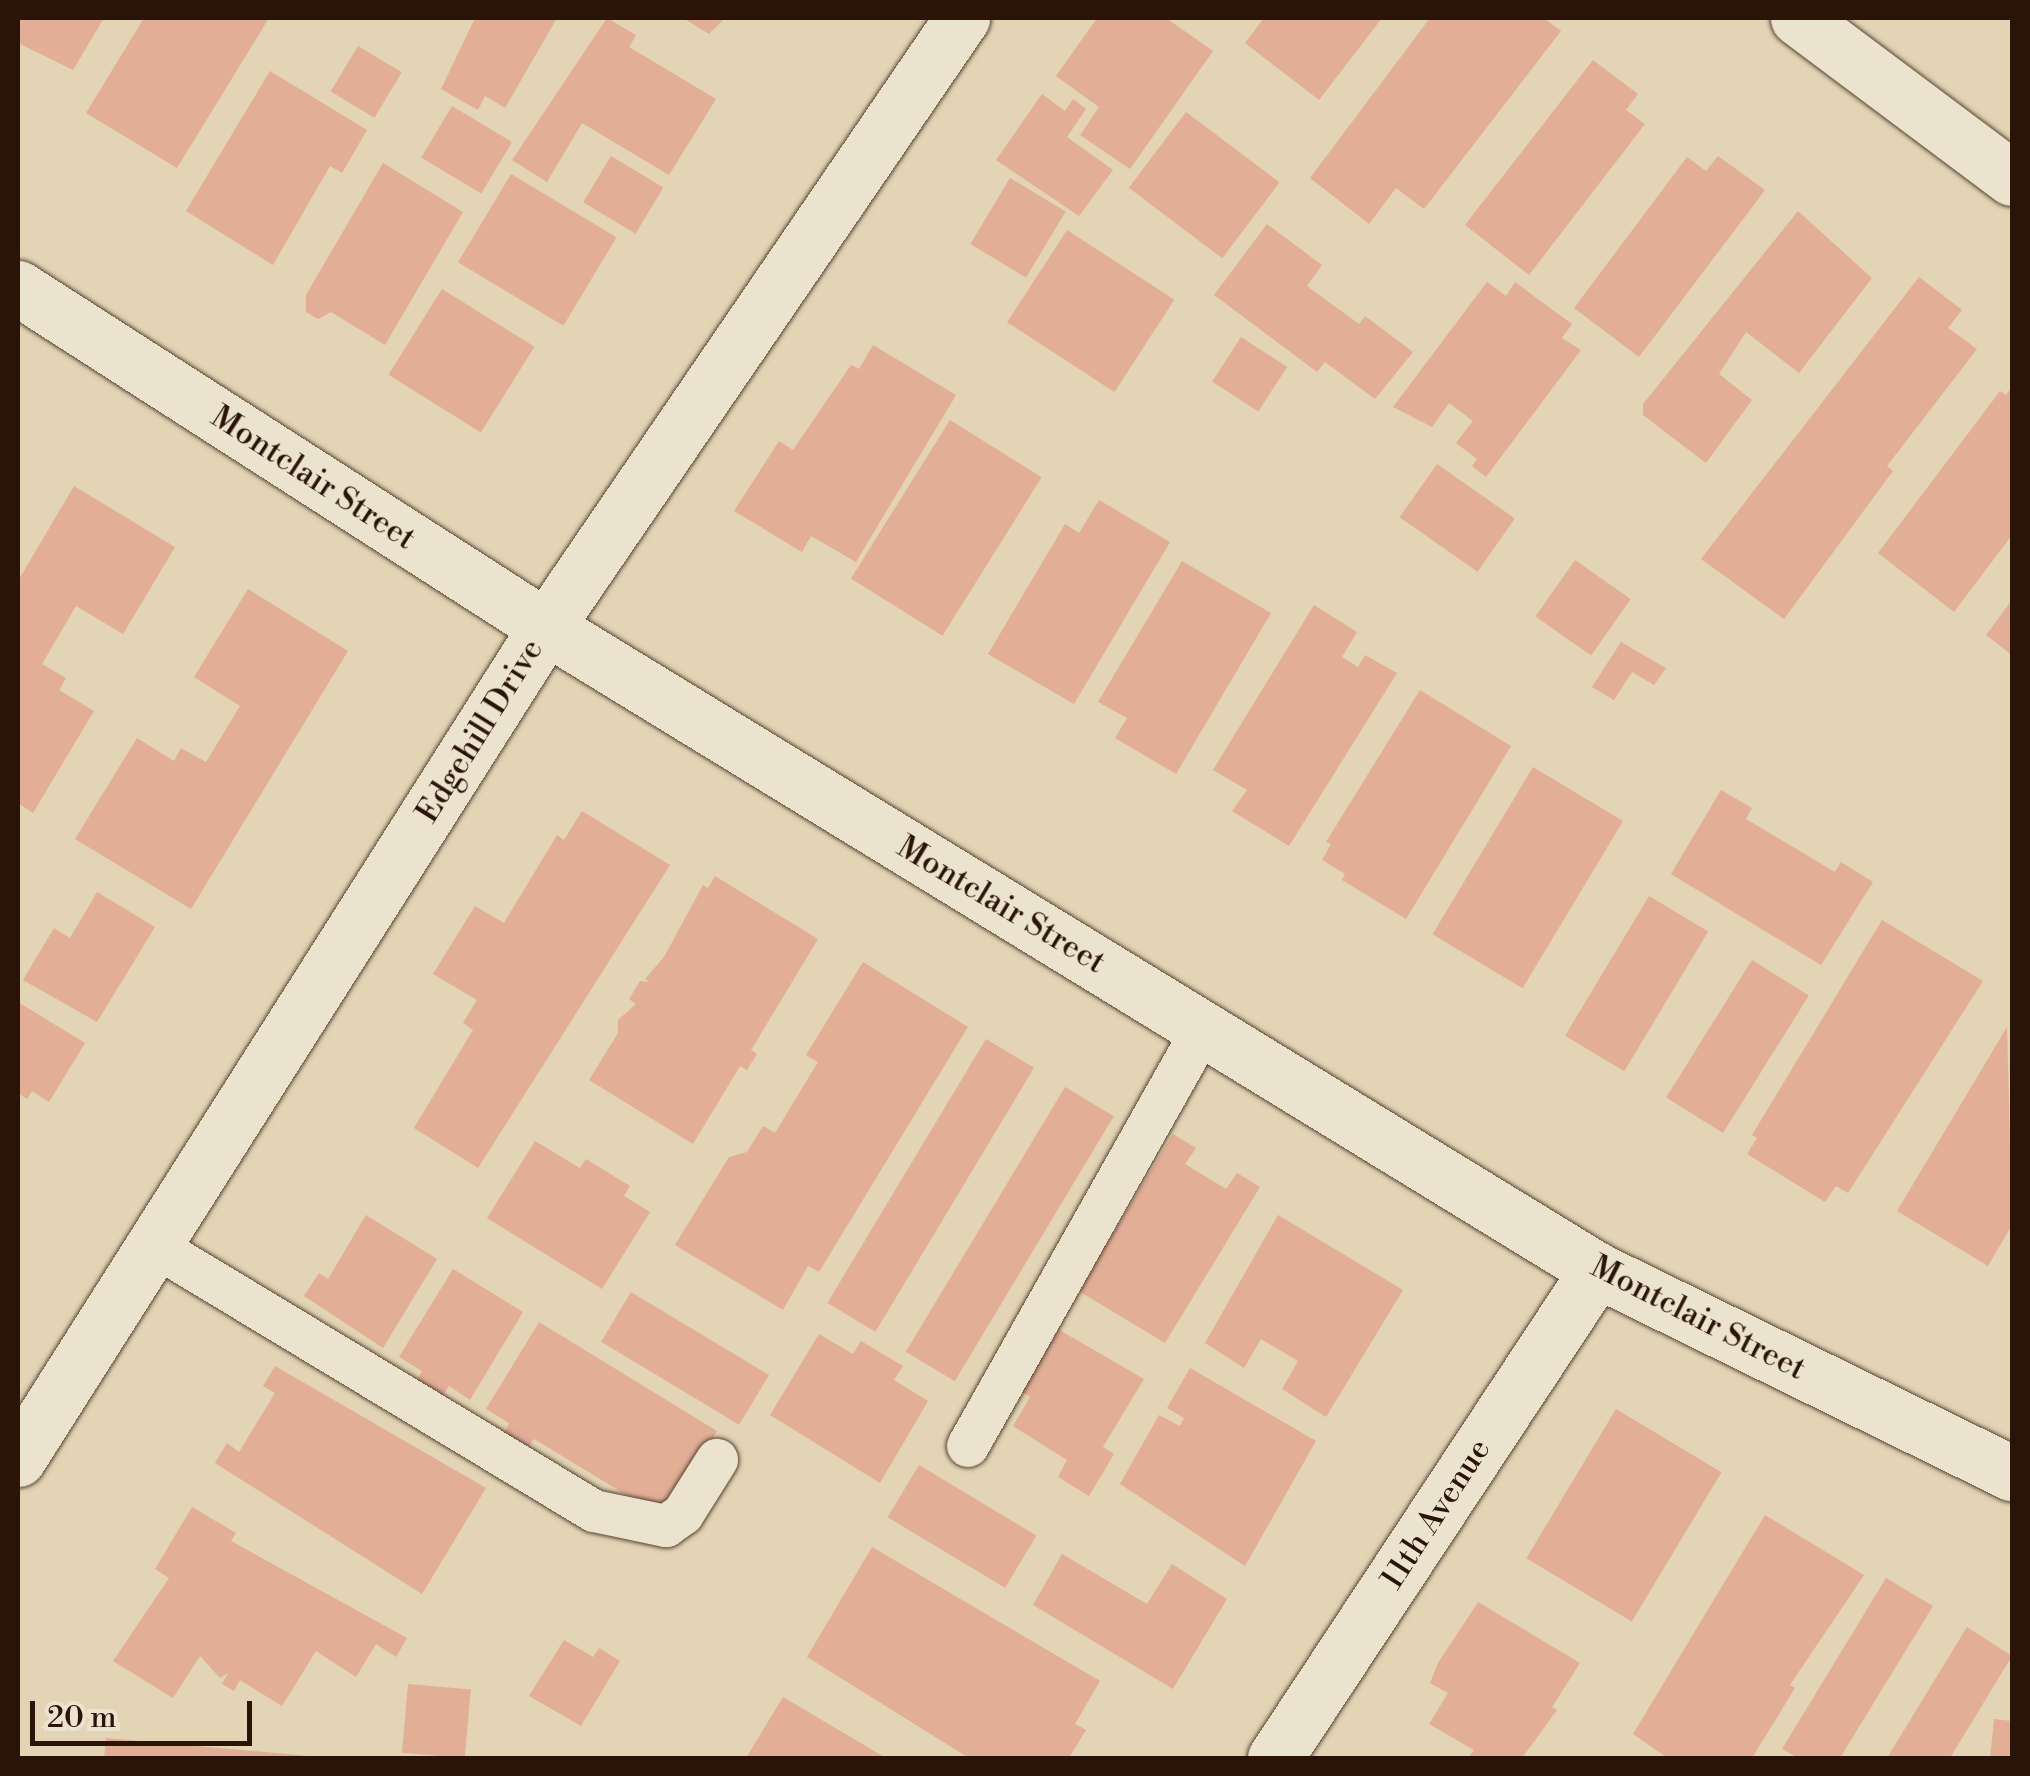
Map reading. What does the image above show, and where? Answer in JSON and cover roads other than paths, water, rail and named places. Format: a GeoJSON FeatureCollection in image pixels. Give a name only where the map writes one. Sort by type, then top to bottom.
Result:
{"type":"FeatureCollection","features":[{"type":"Feature","properties":{"kind":"street","name":"Edgehill Drive"},"geometry":{"type":"LineString","coordinates":[[18,1459],[546,627],[962,18]]}},
{"type":"Feature","properties":{"kind":"street"},"geometry":{"type":"LineString","coordinates":[[1798,18],[2012,178]]}},
{"type":"Feature","properties":{"kind":"street","name":"Montclair Street"},"geometry":{"type":"LineString","coordinates":[[18,288],[546,627],[1597,1270],[2012,1473]]}},
{"type":"Feature","properties":{"kind":"street","name":"11th Avenue"},"geometry":{"type":"LineString","coordinates":[[1275,1758],[1597,1270]]}},
{"type":"Feature","properties":{"kind":"lane"},"geometry":{"type":"LineString","coordinates":[[968,1446],[1203,1029]]}},
{"type":"Feature","properties":{"kind":"lane"},"geometry":{"type":"LineString","coordinates":[[153,1245],[594,1511],[666,1526],[683,1514],[717,1460]]}}]}
